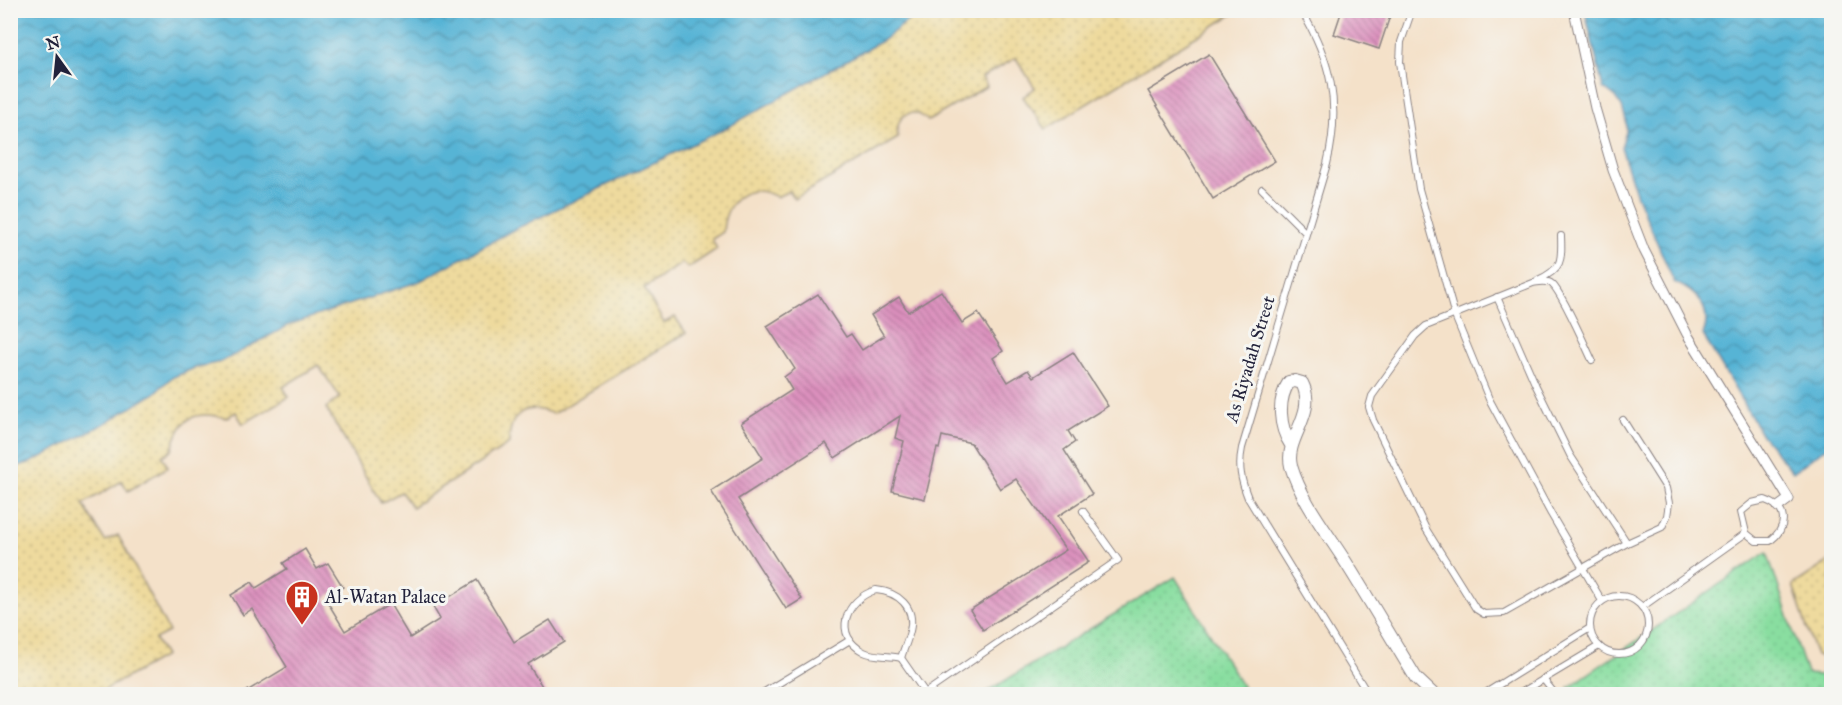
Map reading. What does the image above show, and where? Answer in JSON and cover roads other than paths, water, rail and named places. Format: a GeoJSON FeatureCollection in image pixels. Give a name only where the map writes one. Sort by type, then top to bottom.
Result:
{"type":"FeatureCollection","features":[{"type":"Feature","properties":{"kind":"street"},"geometry":{"type":"LineString","coordinates":[[1574,10],[1595,108],[1613,170],[1644,250],[1687,334],[1789,499],[1778,507]]}},
{"type":"Feature","properties":{"kind":"street"},"geometry":{"type":"LineString","coordinates":[[1291,445],[1290,462],[1310,507],[1416,678],[1421,694]]}},
{"type":"Feature","properties":{"kind":"street"},"geometry":{"type":"LineString","coordinates":[[1416,678],[1433,694]]}},
{"type":"Feature","properties":{"kind":"lane","name":"As Riyadah Street"},"geometry":{"type":"LineString","coordinates":[[1301,10],[1316,37],[1328,67],[1334,115],[1330,148],[1242,448],[1239,467],[1248,498],[1368,694]]}},
{"type":"Feature","properties":{"kind":"lane"},"geometry":{"type":"LineString","coordinates":[[1412,10],[1401,42],[1400,62],[1419,189],[1455,316],[1489,399],[1602,601]]}},
{"type":"Feature","properties":{"kind":"lane"},"geometry":{"type":"LineString","coordinates":[[1262,189],[1306,232]]}},
{"type":"Feature","properties":{"kind":"lane"},"geometry":{"type":"LineString","coordinates":[[1561,236],[1562,259],[1554,272],[1455,316],[1426,326],[1415,336],[1372,396],[1369,407],[1373,420],[1426,529],[1476,609],[1484,614],[1504,613],[1627,543],[1662,527],[1668,516],[1669,503],[1666,488],[1623,420]]}},
{"type":"Feature","properties":{"kind":"lane"},"geometry":{"type":"LineString","coordinates":[[1533,283],[1551,284],[1563,301],[1592,360]]}},
{"type":"Feature","properties":{"kind":"lane"},"geometry":{"type":"LineString","coordinates":[[1497,297],[1570,455],[1627,543]]}},
{"type":"Feature","properties":{"kind":"lane"},"geometry":{"type":"LineString","coordinates":[[1759,501],[1765,501],[1778,507],[1783,525],[1776,537],[1770,541],[1756,541],[1746,533],[1741,512],[1759,501]]}},
{"type":"Feature","properties":{"kind":"lane"},"geometry":{"type":"LineString","coordinates":[[902,658],[866,653],[850,640],[846,623],[851,606],[856,599],[876,590],[887,591],[901,599],[910,612],[912,623],[902,658],[925,694],[1118,560],[1083,511]]}},
{"type":"Feature","properties":{"kind":"lane"},"geometry":{"type":"LineString","coordinates":[[1642,607],[1746,533]]}},
{"type":"Feature","properties":{"kind":"lane"},"geometry":{"type":"LineString","coordinates":[[1610,597],[1628,597],[1642,607],[1647,615],[1648,625],[1642,643],[1635,649],[1616,654],[1599,646],[1591,635],[1592,613],[1602,601],[1610,597]]}},
{"type":"Feature","properties":{"kind":"lane"},"geometry":{"type":"LineString","coordinates":[[1484,694],[1541,661],[1590,628]]}},
{"type":"Feature","properties":{"kind":"lane"},"geometry":{"type":"LineString","coordinates":[[761,694],[850,640]]}},
{"type":"Feature","properties":{"kind":"lane"},"geometry":{"type":"LineString","coordinates":[[1519,694],[1599,646]]}},
{"type":"Feature","properties":{"kind":"lane"},"geometry":{"type":"LineString","coordinates":[[1544,679],[1555,694]]}},
{"type":"Feature","properties":{"kind":"water"},"geometry":{"type":"Polygon","coordinates":[[[11,10],[920,11],[883,40],[726,128],[513,230],[420,281],[291,324],[221,362],[197,367],[171,378],[155,393],[102,425],[32,462],[11,468],[11,10]]]}},
{"type":"Feature","properties":{"kind":"water"},"geometry":{"type":"Polygon","coordinates":[[[1585,11],[1831,11],[1831,444],[1793,472],[1762,435],[1703,335],[1706,317],[1701,302],[1690,291],[1674,282],[1637,196],[1621,147],[1626,132],[1626,120],[1622,107],[1615,97],[1603,88],[1585,11]]]}},
{"type":"Feature","properties":{"kind":"place","name":"Al-Watan Palace"},"geometry":{"type":"Point","coordinates":[302,626]}}]}
